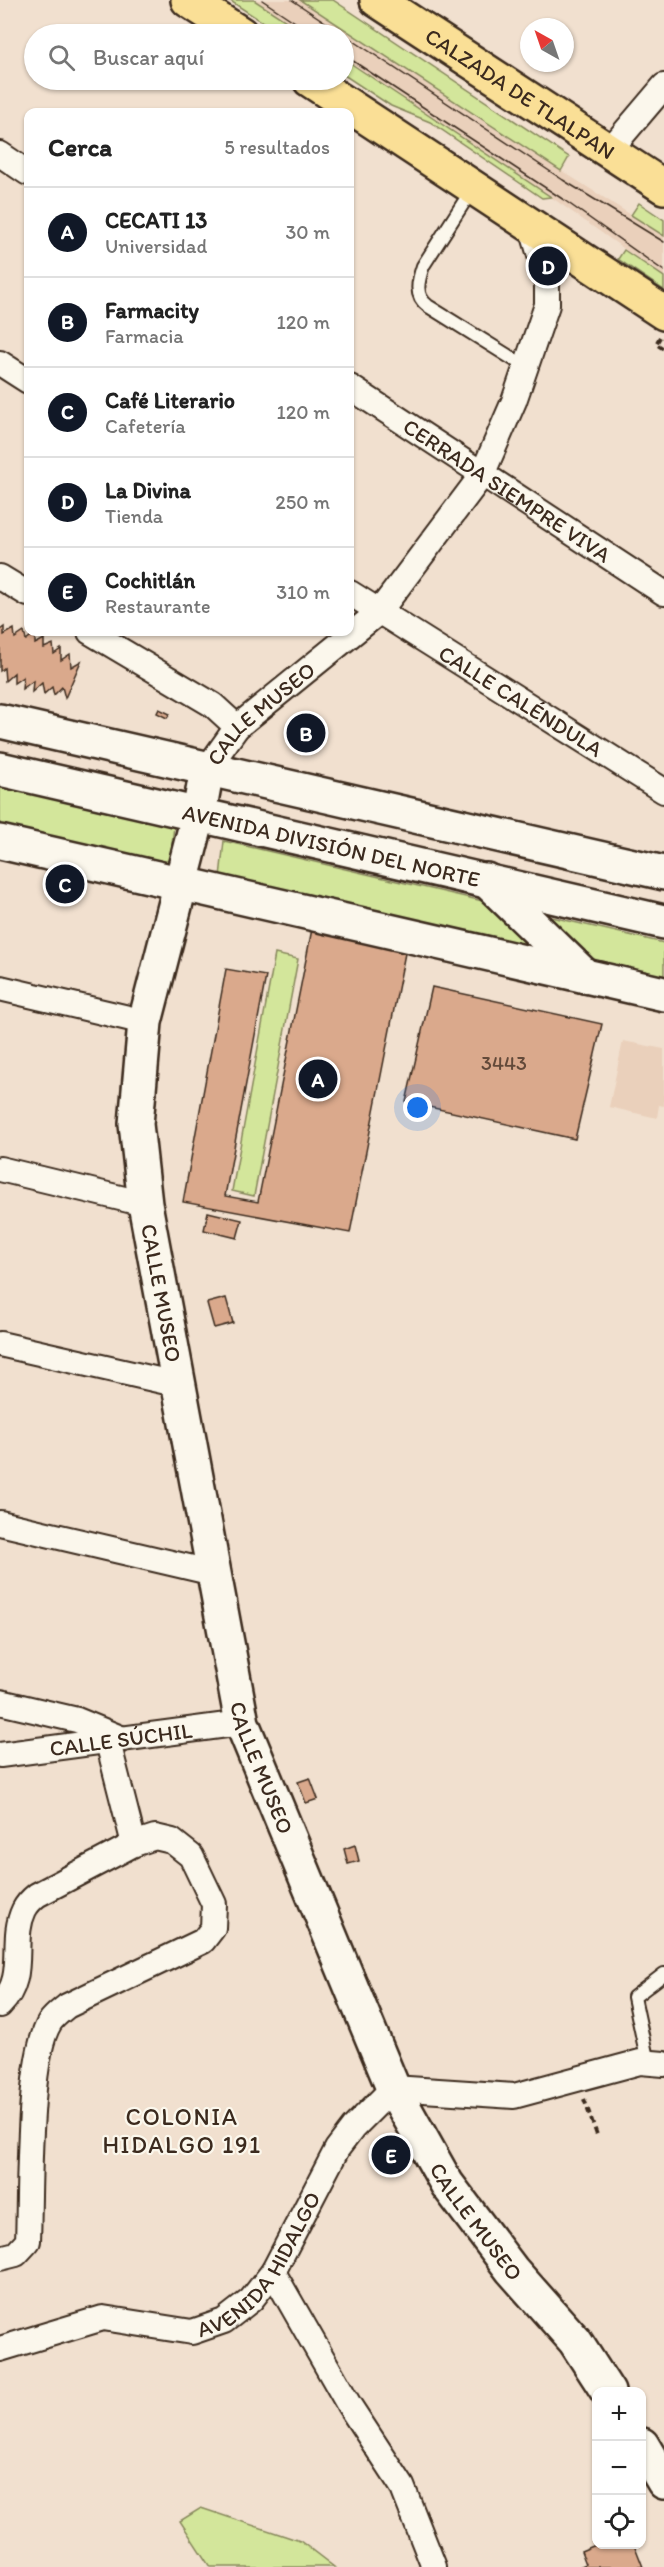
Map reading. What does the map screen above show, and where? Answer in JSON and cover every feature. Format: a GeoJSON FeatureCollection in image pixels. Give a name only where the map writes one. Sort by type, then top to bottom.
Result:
{"type":"FeatureCollection","features":[{"type":"Feature","properties":{"kind":"highway"},"geometry":{"type":"LineString","coordinates":[[188,0],[225,24]]}},
{"type":"Feature","properties":{"kind":"highway","name":"CALZADA DE TLALPAN"},"geometry":{"type":"LineString","coordinates":[[377,0],[664,187]]}},
{"type":"Feature","properties":{"kind":"highway"},"geometry":{"type":"LineString","coordinates":[[325,90],[353,108]]}},
{"type":"Feature","properties":{"kind":"highway"},"geometry":{"type":"LineString","coordinates":[[354,109],[531,225],[660,328]]}},
{"type":"Feature","properties":{"kind":"street"},"geometry":{"type":"LineString","coordinates":[[608,152],[664,86]]}},
{"type":"Feature","properties":{"kind":"street"},"geometry":{"type":"LineString","coordinates":[[0,153],[24,169]]}},
{"type":"Feature","properties":{"kind":"street","name":"CALLE MUSEO"},"geometry":{"type":"LineString","coordinates":[[354,632],[379,612],[482,475],[514,401],[547,305],[548,292],[541,253],[531,225]]}},
{"type":"Feature","properties":{"kind":"street"},"geometry":{"type":"LineString","coordinates":[[0,363],[24,378]]}},
{"type":"Feature","properties":{"kind":"street","name":"CERRADA SIEMPRE VIVA"},"geometry":{"type":"LineString","coordinates":[[354,390],[664,594]]}},
{"type":"Feature","properties":{"kind":"street"},"geometry":{"type":"LineString","coordinates":[[0,577],[24,592]]}},
{"type":"Feature","properties":{"kind":"street","name":"CALLE CALÉNDULA"},"geometry":{"type":"LineString","coordinates":[[354,596],[664,790]]}},
{"type":"Feature","properties":{"kind":"street"},"geometry":{"type":"LineString","coordinates":[[97,636],[213,705],[237,727]]}},
{"type":"Feature","properties":{"kind":"street","name":"CALLE MUSEO"},"geometry":{"type":"LineString","coordinates":[[349,636],[237,727],[207,769],[199,813],[145,1022],[136,1124],[145,1204],[242,1723],[393,2088],[447,2184],[512,2270],[575,2341],[605,2387]]}},
{"type":"Feature","properties":{"kind":"street","name":"AVENIDA DIVISIÓN DEL NORTE"},"geometry":{"type":"LineString","coordinates":[[0,721],[664,873]]}},
{"type":"Feature","properties":{"kind":"street","name":"AVENIDA DIVISIÓN DEL NORTE"},"geometry":{"type":"LineString","coordinates":[[0,769],[199,813],[664,922]]}},
{"type":"Feature","properties":{"kind":"street"},"geometry":{"type":"LineString","coordinates":[[0,842],[664,994]]}},
{"type":"Feature","properties":{"kind":"street"},"geometry":{"type":"LineString","coordinates":[[486,880],[585,976]]}},
{"type":"Feature","properties":{"kind":"street"},"geometry":{"type":"LineString","coordinates":[[0,988],[145,1022]]}},
{"type":"Feature","properties":{"kind":"street"},"geometry":{"type":"LineString","coordinates":[[0,1169],[145,1204]]}},
{"type":"Feature","properties":{"kind":"street"},"geometry":{"type":"LineString","coordinates":[[0,1344],[180,1385]]}},
{"type":"Feature","properties":{"kind":"street"},"geometry":{"type":"LineString","coordinates":[[0,1523],[214,1572]]}},
{"type":"Feature","properties":{"kind":"street"},"geometry":{"type":"LineString","coordinates":[[0,1702],[77,1720],[115,1740],[134,1844]]}},
{"type":"Feature","properties":{"kind":"street","name":"CALLE SÚCHIL"},"geometry":{"type":"LineString","coordinates":[[0,1755],[242,1723]]}},
{"type":"Feature","properties":{"kind":"street"},"geometry":{"type":"LineString","coordinates":[[0,2005],[7,1998],[18,1972],[19,1926],[25,1908],[37,1895],[134,1844],[155,1837],[172,1841],[191,1857],[214,1904],[213,1928],[202,1941],[67,2006],[50,2021],[43,2039],[35,2082],[28,2241],[16,2254],[0,2258]]}},
{"type":"Feature","properties":{"kind":"street"},"geometry":{"type":"LineString","coordinates":[[393,2088],[514,2096],[640,2062],[656,2064]]}},
{"type":"Feature","properties":{"kind":"street","name":"AVENIDA HIDALGO"},"geometry":{"type":"LineString","coordinates":[[0,2349],[103,2318],[192,2332],[224,2321],[251,2300],[273,2272],[337,2149],[353,2128],[393,2088]]}},
{"type":"Feature","properties":{"kind":"street"},"geometry":{"type":"LineString","coordinates":[[273,2272],[349,2405],[402,2486],[434,2567]]}},
{"type":"Feature","properties":{"kind":"street"},"geometry":{"type":"LineString","coordinates":[[646,2452],[664,2482]]}},
{"type":"Feature","properties":{"kind":"lane"},"geometry":{"type":"LineString","coordinates":[[474,187],[423,266],[418,279],[418,293],[423,303],[526,367]]}},
{"type":"Feature","properties":{"kind":"lane"},"geometry":{"type":"LineString","coordinates":[[656,2064],[634,1997],[664,1974]]}},
{"type":"Feature","properties":{"kind":"path"},"geometry":{"type":"LineString","coordinates":[[660,328],[664,349]]}},
{"type":"Feature","properties":{"kind":"path"},"geometry":{"type":"LineString","coordinates":[[585,2100],[597,2135]]}},
{"type":"Feature","properties":{"kind":"shaded area"},"geometry":{"type":"Polygon","coordinates":[[[254,0],[300,0],[336,24],[291,24],[254,0]]]}},
{"type":"Feature","properties":{"kind":"shaded area"},"geometry":{"type":"Polygon","coordinates":[[[354,36],[664,236],[664,277],[551,197],[354,66],[354,36]]]}},
{"type":"Feature","properties":{"kind":"shaded area"},"geometry":{"type":"Polygon","coordinates":[[[623,1041],[664,1049],[664,1106],[659,1105],[657,1118],[609,1107],[623,1041]]]}},
{"type":"Feature","properties":{"kind":"green space"},"geometry":{"type":"Polygon","coordinates":[[[229,0],[254,0],[291,24],[266,24],[229,0]]]}},
{"type":"Feature","properties":{"kind":"green space"},"geometry":{"type":"Polygon","coordinates":[[[300,0],[333,0],[569,157],[561,171],[354,35],[354,24],[337,24],[300,0]]]}},
{"type":"Feature","properties":{"kind":"green space"},"geometry":{"type":"Polygon","coordinates":[[[354,66],[551,197],[542,198],[430,122],[391,106],[354,82],[354,66]]]}},
{"type":"Feature","properties":{"kind":"green space"},"geometry":{"type":"Polygon","coordinates":[[[639,203],[664,220],[664,236],[631,215],[639,203]]]}},
{"type":"Feature","properties":{"kind":"green space"},"geometry":{"type":"Polygon","coordinates":[[[624,250],[664,277],[664,290],[618,259],[624,250]]]}},
{"type":"Feature","properties":{"kind":"green space"},"geometry":{"type":"Polygon","coordinates":[[[0,787],[174,826],[169,870],[0,831],[0,787]]]}},
{"type":"Feature","properties":{"kind":"green space"},"geometry":{"type":"Polygon","coordinates":[[[224,841],[664,943],[664,980],[220,877],[224,841]]]}},
{"type":"Feature","properties":{"kind":"green space"},"geometry":{"type":"Polygon","coordinates":[[[275,954],[298,959],[254,1196],[232,1191],[275,954]]]}},
{"type":"Feature","properties":{"kind":"green space"},"geometry":{"type":"Polygon","coordinates":[[[201,2508],[300,2541],[334,2567],[210,2567],[180,2521],[201,2508]]]}},
{"type":"Feature","properties":{"kind":"building"},"geometry":{"type":"Polygon","coordinates":[[[4,627],[4,635],[14,629],[15,638],[24,632],[26,640],[35,636],[35,644],[44,639],[44,648],[53,644],[54,654],[61,649],[61,660],[70,654],[71,667],[81,661],[65,698],[62,687],[54,695],[52,687],[44,694],[42,683],[32,692],[33,681],[22,689],[23,677],[14,683],[14,673],[5,681],[4,668],[0,671],[0,630],[4,627]]]}},
{"type":"Feature","properties":{"kind":"building"},"geometry":{"type":"Polygon","coordinates":[[[159,709],[170,714],[167,718],[157,713],[159,709]]]}},
{"type":"Feature","properties":{"kind":"building"},"geometry":{"type":"Polygon","coordinates":[[[60,876],[73,877],[70,891],[57,890],[60,876]]]}},
{"type":"Feature","properties":{"kind":"building"},"geometry":{"type":"Polygon","coordinates":[[[312,929],[406,948],[350,1233],[183,1202],[226,969],[266,976],[225,1196],[258,1202],[312,929]]]}},
{"type":"Feature","properties":{"kind":"building"},"geometry":{"type":"Polygon","coordinates":[[[432,987],[602,1024],[575,1139],[406,1102],[432,987]]]}},
{"type":"Feature","properties":{"kind":"building"},"geometry":{"type":"Polygon","coordinates":[[[208,1212],[242,1220],[237,1238],[204,1230],[208,1212]]]}},
{"type":"Feature","properties":{"kind":"building"},"geometry":{"type":"Polygon","coordinates":[[[226,1298],[233,1323],[214,1328],[207,1303],[226,1298]]]}},
{"type":"Feature","properties":{"kind":"building"},"geometry":{"type":"Polygon","coordinates":[[[310,1778],[318,1799],[306,1803],[298,1782],[310,1778]]]}},
{"type":"Feature","properties":{"kind":"building"},"geometry":{"type":"Polygon","coordinates":[[[355,1845],[359,1861],[348,1864],[344,1849],[355,1845]]]}},
{"type":"Feature","properties":{"kind":"building"},"geometry":{"type":"Polygon","coordinates":[[[592,2546],[592,2549],[636,2549],[643,2567],[579,2567],[586,2564],[581,2551],[592,2546]]]}},
{"type":"Feature","properties":{"kind":"tram line"},"geometry":{"type":"LineString","coordinates":[[262,0],[298,24]]}},
{"type":"Feature","properties":{"kind":"tram line"},"geometry":{"type":"LineString","coordinates":[[292,0],[328,24]]}},
{"type":"Feature","properties":{"kind":"tram line"},"geometry":{"type":"LineString","coordinates":[[354,41],[563,180],[664,242]]}},
{"type":"Feature","properties":{"kind":"tram line"},"geometry":{"type":"LineString","coordinates":[[354,62],[564,200],[664,271]]}},
{"type":"Feature","properties":{"kind":"place","name":"La Divina"},"geometry":{"type":"Point","coordinates":[548,266]}},
{"type":"Feature","properties":{"kind":"place","name":"Farmacity"},"geometry":{"type":"Point","coordinates":[306,733]}},
{"type":"Feature","properties":{"kind":"place","name":"Café Literario"},"geometry":{"type":"Point","coordinates":[65,884]}},
{"type":"Feature","properties":{"kind":"place","name":"CECATI 13"},"geometry":{"type":"Point","coordinates":[318,1079]}},
{"type":"Feature","properties":{"kind":"place","name":"Cochitlán"},"geometry":{"type":"Point","coordinates":[391,2155]}},
{"type":"Feature","properties":{"kind":"district","name":"COLONIA HIDALGO 191"},"geometry":{"type":"Point","coordinates":[182,2131]}}]}
